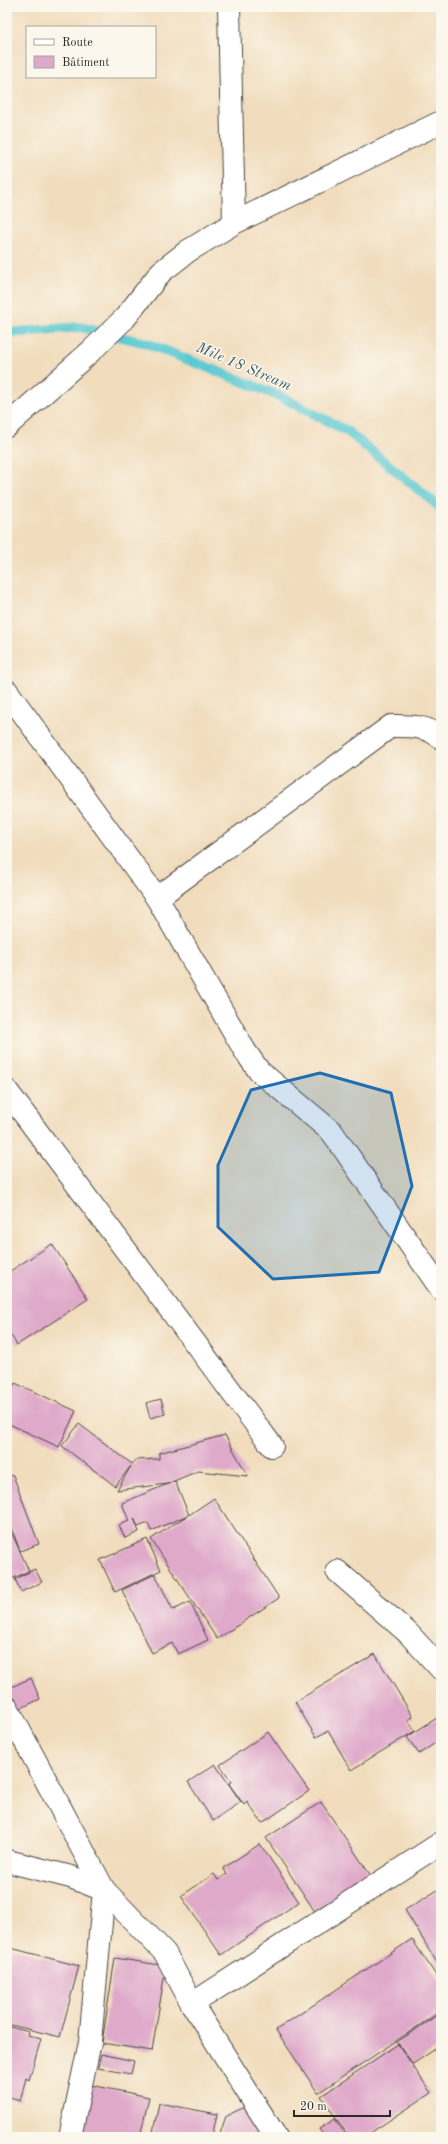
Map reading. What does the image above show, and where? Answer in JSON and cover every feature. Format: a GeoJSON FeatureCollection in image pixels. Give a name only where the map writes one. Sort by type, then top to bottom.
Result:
{"type":"FeatureCollection","features":[{"type":"Feature","properties":{"kind":"street"},"geometry":{"type":"LineString","coordinates":[[229,7],[234,224]]}},
{"type":"Feature","properties":{"kind":"street"},"geometry":{"type":"LineString","coordinates":[[7,426],[91,352],[125,318],[161,272],[188,251],[234,224],[441,122]]}},
{"type":"Feature","properties":{"kind":"street"},"geometry":{"type":"LineString","coordinates":[[7,691],[157,898],[245,1051],[259,1071],[332,1132],[441,1289]]}},
{"type":"Feature","properties":{"kind":"street"},"geometry":{"type":"LineString","coordinates":[[157,898],[391,726],[417,726],[434,732],[441,738]]}},
{"type":"Feature","properties":{"kind":"street"},"geometry":{"type":"LineString","coordinates":[[7,1091],[272,1446]]}},
{"type":"Feature","properties":{"kind":"street"},"geometry":{"type":"LineString","coordinates":[[337,1572],[408,1633],[441,1669]]}},
{"type":"Feature","properties":{"kind":"street"},"geometry":{"type":"LineString","coordinates":[[7,1706],[104,1890],[165,1953],[192,2004],[276,2137]]}},
{"type":"Feature","properties":{"kind":"street"},"geometry":{"type":"LineString","coordinates":[[192,2004],[441,1843]]}},
{"type":"Feature","properties":{"kind":"street"},"geometry":{"type":"LineString","coordinates":[[7,1860],[71,1877],[104,1890]]}},
{"type":"Feature","properties":{"kind":"street"},"geometry":{"type":"LineString","coordinates":[[70,2137],[90,2042],[104,1890]]}},
{"type":"Feature","properties":{"kind":"highlighted area"},"geometry":{"type":"Polygon","coordinates":[[[320,1073],[391,1093],[412,1186],[379,1272],[273,1279],[218,1227],[218,1165],[251,1090],[320,1073]]]}},
{"type":"Feature","properties":{"kind":"building"},"geometry":{"type":"Polygon","coordinates":[[[52,1244],[88,1299],[17,1345],[7,1329],[7,1273],[52,1244]]]}},
{"type":"Feature","properties":{"kind":"building"},"geometry":{"type":"Polygon","coordinates":[[[15,1383],[76,1411],[59,1447],[7,1423],[7,1401],[15,1383]]]}},
{"type":"Feature","properties":{"kind":"building"},"geometry":{"type":"Polygon","coordinates":[[[161,1399],[165,1414],[150,1418],[146,1403],[161,1399]]]}},
{"type":"Feature","properties":{"kind":"building"},"geometry":{"type":"Polygon","coordinates":[[[79,1424],[132,1464],[135,1460],[159,1459],[159,1453],[225,1435],[248,1476],[198,1471],[167,1484],[117,1490],[131,1466],[115,1486],[62,1446],[79,1424]]]}},
{"type":"Feature","properties":{"kind":"building"},"geometry":{"type":"Polygon","coordinates":[[[13,1475],[39,1544],[20,1551],[7,1515],[7,1477],[13,1475]]]}},
{"type":"Feature","properties":{"kind":"building"},"geometry":{"type":"Polygon","coordinates":[[[175,1481],[189,1515],[214,1498],[279,1598],[217,1639],[151,1539],[188,1515],[151,1531],[148,1523],[138,1527],[134,1518],[139,1532],[125,1538],[119,1525],[129,1521],[122,1503],[175,1481]]]}},
{"type":"Feature","properties":{"kind":"building"},"geometry":{"type":"Polygon","coordinates":[[[7,1523],[29,1571],[7,1581],[7,1523]]]}},
{"type":"Feature","properties":{"kind":"building"},"geometry":{"type":"Polygon","coordinates":[[[147,1539],[161,1570],[115,1592],[100,1560],[147,1539]]]}},
{"type":"Feature","properties":{"kind":"building"},"geometry":{"type":"Polygon","coordinates":[[[35,1569],[42,1582],[21,1592],[15,1579],[35,1569]]]}},
{"type":"Feature","properties":{"kind":"building"},"geometry":{"type":"Polygon","coordinates":[[[155,1574],[173,1610],[190,1602],[208,1640],[178,1654],[172,1643],[152,1653],[122,1590],[155,1574]]]}},
{"type":"Feature","properties":{"kind":"building"},"geometry":{"type":"Polygon","coordinates":[[[375,1654],[413,1717],[408,1720],[415,1731],[351,1770],[328,1731],[316,1737],[295,1702],[375,1654]]]}},
{"type":"Feature","properties":{"kind":"building"},"geometry":{"type":"Polygon","coordinates":[[[31,1678],[40,1699],[15,1711],[7,1689],[31,1678]]]}},
{"type":"Feature","properties":{"kind":"building"},"geometry":{"type":"Polygon","coordinates":[[[440,1716],[441,1739],[419,1754],[407,1737],[440,1716]]]}},
{"type":"Feature","properties":{"kind":"building"},"geometry":{"type":"Polygon","coordinates":[[[268,1732],[309,1791],[262,1823],[247,1802],[244,1805],[229,1784],[232,1782],[220,1765],[268,1732]]]}},
{"type":"Feature","properties":{"kind":"building"},"geometry":{"type":"Polygon","coordinates":[[[215,1764],[241,1802],[213,1821],[188,1782],[215,1764]]]}},
{"type":"Feature","properties":{"kind":"building"},"geometry":{"type":"Polygon","coordinates":[[[321,1802],[373,1879],[318,1916],[266,1838],[321,1802]]]}},
{"type":"Feature","properties":{"kind":"building"},"geometry":{"type":"Polygon","coordinates":[[[260,1844],[299,1902],[221,1955],[181,1896],[214,1874],[218,1880],[227,1874],[223,1868],[260,1844]]]}},
{"type":"Feature","properties":{"kind":"building"},"geometry":{"type":"Polygon","coordinates":[[[441,1888],[441,1969],[405,1910],[441,1888]]]}},
{"type":"Feature","properties":{"kind":"building"},"geometry":{"type":"Polygon","coordinates":[[[412,1939],[441,1983],[441,2011],[318,2093],[276,2030],[412,1939]]]}},
{"type":"Feature","properties":{"kind":"building"},"geometry":{"type":"Polygon","coordinates":[[[7,1947],[79,1966],[60,2037],[7,2024],[7,1947]]]}},
{"type":"Feature","properties":{"kind":"building"},"geometry":{"type":"Polygon","coordinates":[[[115,1958],[166,1966],[152,2051],[102,2043],[115,1958]]]}},
{"type":"Feature","properties":{"kind":"building"},"geometry":{"type":"Polygon","coordinates":[[[439,2014],[441,2018],[441,2045],[413,2064],[397,2042],[439,2014]]]}},
{"type":"Feature","properties":{"kind":"building"},"geometry":{"type":"Polygon","coordinates":[[[7,2026],[29,2032],[28,2035],[41,2039],[29,2080],[26,2078],[20,2101],[7,2097],[7,2026]]]}},
{"type":"Feature","properties":{"kind":"building"},"geometry":{"type":"Polygon","coordinates":[[[398,2044],[431,2093],[364,2137],[349,2137],[321,2096],[398,2044]]]}},
{"type":"Feature","properties":{"kind":"building"},"geometry":{"type":"Polygon","coordinates":[[[101,2054],[134,2061],[131,2074],[98,2068],[101,2054]]]}},
{"type":"Feature","properties":{"kind":"building"},"geometry":{"type":"Polygon","coordinates":[[[91,2085],[149,2097],[140,2137],[80,2137],[91,2085]]]}},
{"type":"Feature","properties":{"kind":"building"},"geometry":{"type":"Polygon","coordinates":[[[159,2103],[217,2114],[212,2137],[152,2137],[159,2103]]]}},
{"type":"Feature","properties":{"kind":"building"},"geometry":{"type":"Polygon","coordinates":[[[253,2103],[269,2137],[219,2137],[226,2116],[253,2103]]]}},
{"type":"Feature","properties":{"kind":"building"},"geometry":{"type":"Polygon","coordinates":[[[335,2119],[347,2137],[325,2137],[319,2129],[335,2119]]]}},
{"type":"Feature","properties":{"kind":"waterway","name":"Mile 18 Stream"},"geometry":{"type":"LineString","coordinates":[[7,333],[80,327],[146,343],[279,396],[347,431],[441,508]]}}]}
